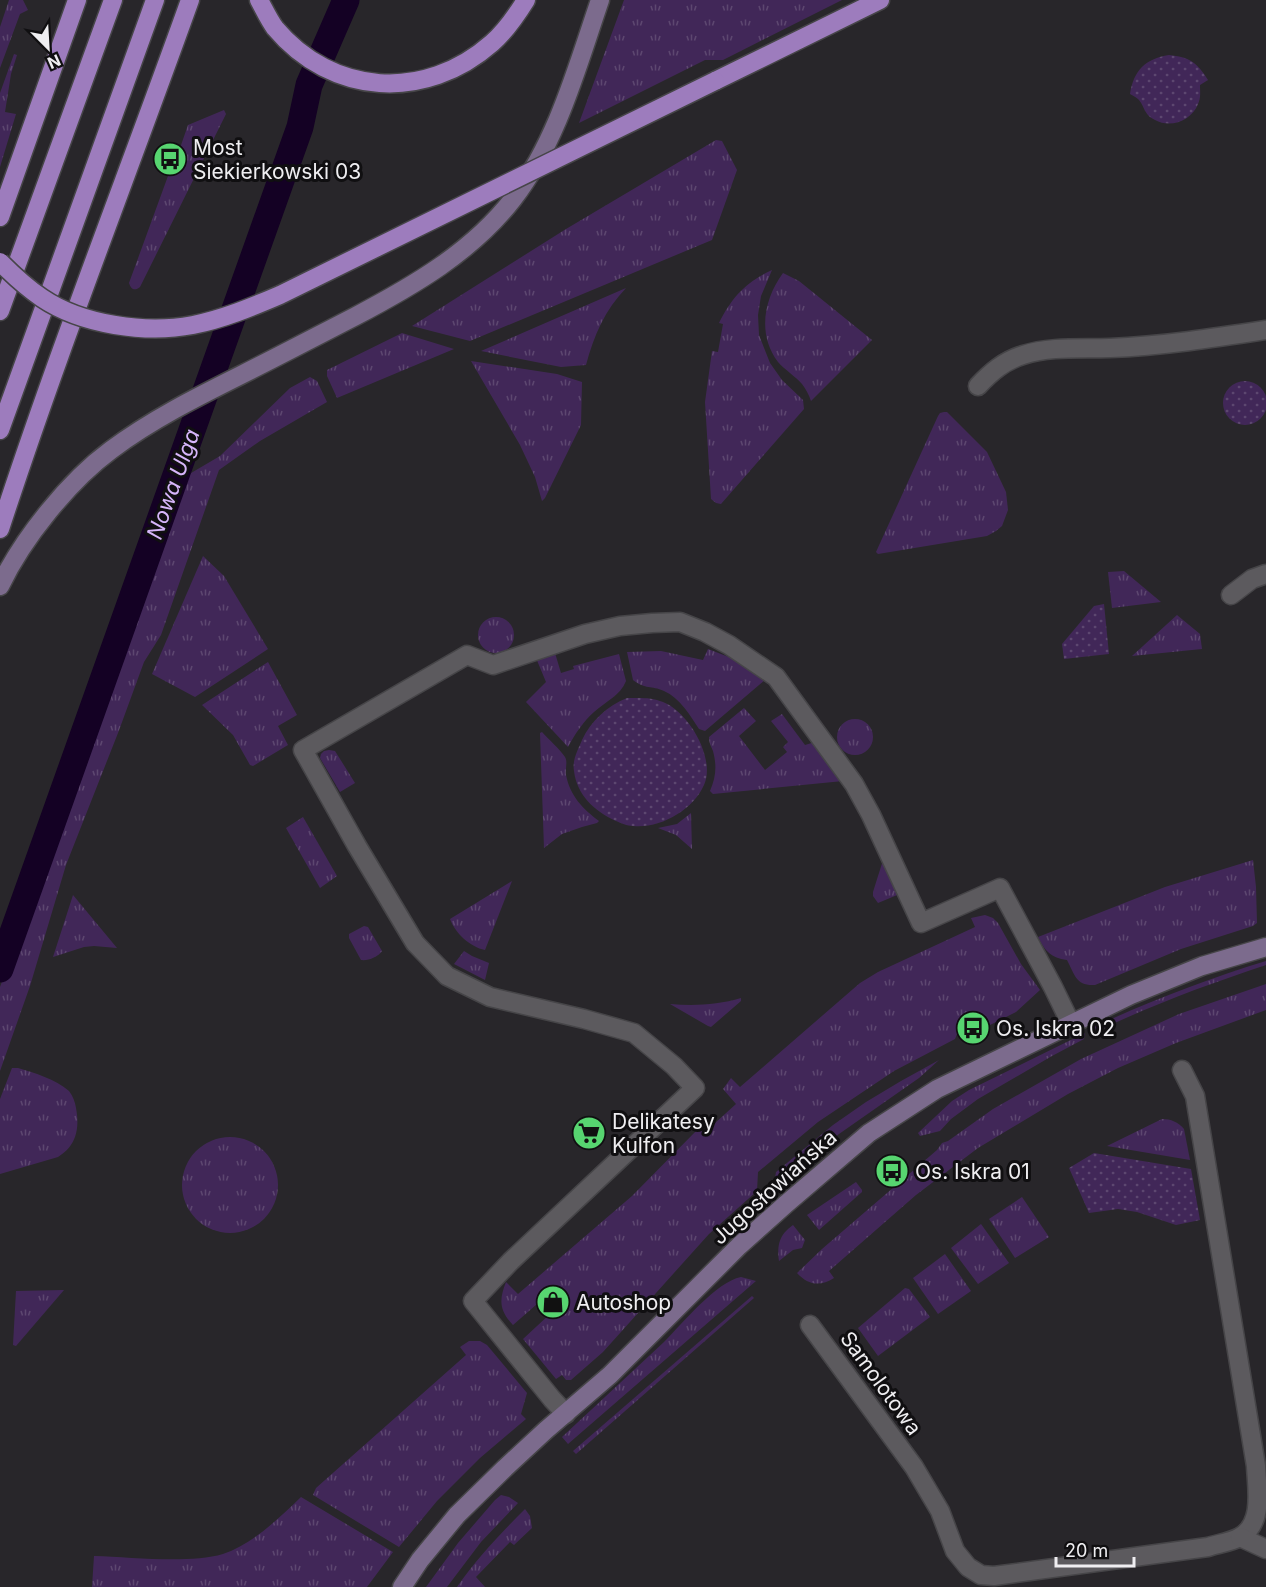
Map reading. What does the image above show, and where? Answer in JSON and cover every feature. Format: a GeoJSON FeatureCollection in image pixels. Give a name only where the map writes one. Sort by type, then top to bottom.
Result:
{"type":"FeatureCollection","features":[{"type":"Feature","properties":{"kind":"main road"},"geometry":{"type":"LineString","coordinates":[[0,217],[77,0]]}},
{"type":"Feature","properties":{"kind":"main road"},"geometry":{"type":"LineString","coordinates":[[0,311],[113,0]]}},
{"type":"Feature","properties":{"kind":"main road"},"geometry":{"type":"LineString","coordinates":[[0,430],[155,0]]}},
{"type":"Feature","properties":{"kind":"main road"},"geometry":{"type":"LineString","coordinates":[[0,529],[30,437],[190,0]]}},
{"type":"Feature","properties":{"kind":"main road"},"geometry":{"type":"LineString","coordinates":[[259,0],[274,26],[295,48],[320,66],[346,78],[381,84],[419,80],[450,70],[471,59],[492,43],[512,22],[526,0]]}},
{"type":"Feature","properties":{"kind":"main road"},"geometry":{"type":"LineString","coordinates":[[0,262],[14,277],[44,299],[85,318],[111,324],[147,328],[178,327],[238,312],[280,295],[880,0]]}},
{"type":"Feature","properties":{"kind":"street"},"geometry":{"type":"LineString","coordinates":[[0,586],[20,550],[44,517],[75,483],[111,450],[173,410],[383,302],[426,277],[445,264],[490,225],[514,198],[539,160],[557,122],[600,0]]}},
{"type":"Feature","properties":{"kind":"street"},"geometry":{"type":"LineString","coordinates":[[978,386],[1003,363],[1035,351],[1183,342],[1266,330]]}},
{"type":"Feature","properties":{"kind":"street"},"geometry":{"type":"LineString","coordinates":[[1231,595],[1252,579],[1266,574]]}},
{"type":"Feature","properties":{"kind":"street"},"geometry":{"type":"LineString","coordinates":[[566,1414],[552,1400],[473,1301],[511,1261],[695,1088],[674,1066],[634,1034],[584,1018],[489,997],[447,976],[415,943],[303,750],[467,655],[493,665],[585,634],[620,626],[652,622],[680,622],[729,645],[776,677],[854,784],[871,815],[921,923],[1000,888],[1071,1024]]}},
{"type":"Feature","properties":{"kind":"street","name":"Jugosłowiańska"},"geometry":{"type":"LineString","coordinates":[[402,1587],[420,1560],[457,1515],[546,1430],[610,1375],[739,1246],[869,1133],[937,1089],[1131,995],[1202,966],[1266,947]]}},
{"type":"Feature","properties":{"kind":"street"},"geometry":{"type":"LineString","coordinates":[[1182,1070],[1195,1096],[1256,1466],[1257,1511],[1251,1526],[1240,1537],[1266,1549]]}},
{"type":"Feature","properties":{"kind":"street","name":"Samolotowa"},"geometry":{"type":"LineString","coordinates":[[810,1325],[914,1467],[940,1511],[955,1551],[968,1567],[981,1575],[994,1576],[1208,1548],[1240,1537]]}},
{"type":"Feature","properties":{"kind":"green space"},"geometry":{"type":"Polygon","coordinates":[[[9,0],[23,0],[28,10],[20,14],[0,68],[0,27],[9,0]]]}},
{"type":"Feature","properties":{"kind":"green space"},"geometry":{"type":"Polygon","coordinates":[[[624,0],[842,0],[723,60],[705,60],[579,123],[624,0]]]}},
{"type":"Feature","properties":{"kind":"green space"},"geometry":{"type":"Polygon","coordinates":[[[14,54],[17,55],[11,74],[5,112],[16,114],[0,167],[0,93],[14,54]]]}},
{"type":"Feature","properties":{"kind":"green space"},"geometry":{"type":"Polygon","coordinates":[[[1169,55],[1192,61],[1208,80],[1200,85],[1199,102],[1191,115],[1168,124],[1151,118],[1138,99],[1130,94],[1134,78],[1142,67],[1153,59],[1169,55]]]}},
{"type":"Feature","properties":{"kind":"green space"},"geometry":{"type":"Polygon","coordinates":[[[224,110],[226,114],[140,287],[133,289],[129,283],[188,125],[224,110]]]}},
{"type":"Feature","properties":{"kind":"green space"},"geometry":{"type":"Polygon","coordinates":[[[716,140],[722,141],[737,170],[712,240],[470,341],[412,326],[566,229],[716,140]]]}},
{"type":"Feature","properties":{"kind":"green space"},"geometry":{"type":"Polygon","coordinates":[[[772,270],[761,296],[758,315],[759,335],[770,363],[782,380],[803,400],[804,409],[721,504],[716,503],[711,499],[705,402],[712,351],[718,352],[723,324],[719,323],[729,305],[747,285],[772,270]]]}},
{"type":"Feature","properties":{"kind":"green space"},"geometry":{"type":"Polygon","coordinates":[[[783,273],[799,281],[872,340],[811,401],[802,384],[778,362],[767,340],[765,328],[768,305],[776,283],[783,273]]]}},
{"type":"Feature","properties":{"kind":"green space"},"geometry":{"type":"Polygon","coordinates":[[[626,288],[612,305],[601,324],[586,365],[561,367],[481,351],[626,288]]]}},
{"type":"Feature","properties":{"kind":"green space"},"geometry":{"type":"Polygon","coordinates":[[[402,333],[454,349],[337,398],[327,376],[327,370],[402,333]]]}},
{"type":"Feature","properties":{"kind":"green space"},"geometry":{"type":"Polygon","coordinates":[[[471,361],[557,374],[582,382],[581,425],[542,501],[535,477],[520,445],[471,361]]]}},
{"type":"Feature","properties":{"kind":"green space"},"geometry":{"type":"Polygon","coordinates":[[[310,377],[317,381],[327,402],[260,441],[219,470],[161,635],[144,662],[66,865],[30,986],[0,1071],[0,987],[161,538],[186,476],[220,456],[290,388],[310,377]]]}},
{"type":"Feature","properties":{"kind":"green space"},"geometry":{"type":"Polygon","coordinates":[[[1245,381],[1261,387],[1267,403],[1261,419],[1245,425],[1229,419],[1223,403],[1229,387],[1245,381]]]}},
{"type":"Feature","properties":{"kind":"green space"},"geometry":{"type":"Polygon","coordinates":[[[947,412],[987,452],[1006,492],[1008,510],[1002,526],[987,536],[878,554],[876,552],[938,416],[940,413],[947,412]]]}},
{"type":"Feature","properties":{"kind":"green space"},"geometry":{"type":"Polygon","coordinates":[[[203,556],[224,576],[268,649],[195,697],[152,674],[203,556]]]}},
{"type":"Feature","properties":{"kind":"green space"},"geometry":{"type":"Polygon","coordinates":[[[1124,571],[1161,602],[1112,608],[1108,572],[1124,571]]]}},
{"type":"Feature","properties":{"kind":"green space"},"geometry":{"type":"Polygon","coordinates":[[[1104,604],[1109,654],[1064,659],[1062,644],[1094,606],[1104,604]]]}},
{"type":"Feature","properties":{"kind":"green space"},"geometry":{"type":"Polygon","coordinates":[[[1177,615],[1200,634],[1202,649],[1132,656],[1177,615]]]}},
{"type":"Feature","properties":{"kind":"green space"},"geometry":{"type":"Polygon","coordinates":[[[496,617],[509,622],[514,635],[509,648],[496,653],[483,648],[478,635],[483,622],[496,617]]]}},
{"type":"Feature","properties":{"kind":"green space"},"geometry":{"type":"Polygon","coordinates":[[[708,649],[739,661],[766,679],[705,731],[699,729],[684,707],[670,694],[633,680],[627,652],[661,651],[703,660],[708,649]]]}},
{"type":"Feature","properties":{"kind":"green space"},"geometry":{"type":"Polygon","coordinates":[[[555,653],[561,673],[574,669],[573,666],[619,654],[626,681],[616,694],[586,720],[568,747],[526,702],[546,682],[536,658],[555,653]]]}},
{"type":"Feature","properties":{"kind":"green space"},"geometry":{"type":"Polygon","coordinates":[[[268,662],[297,715],[278,726],[288,745],[253,766],[250,765],[233,735],[202,705],[268,662]]]}},
{"type":"Feature","properties":{"kind":"green space"},"geometry":{"type":"Polygon","coordinates":[[[627,698],[654,699],[673,707],[691,726],[703,750],[706,762],[707,774],[704,785],[692,802],[684,810],[664,821],[643,826],[622,823],[594,807],[579,788],[574,767],[579,748],[595,720],[606,710],[627,698]]]}},
{"type":"Feature","properties":{"kind":"green space"},"geometry":{"type":"Polygon","coordinates":[[[744,708],[756,721],[739,736],[765,770],[787,752],[783,747],[788,742],[771,721],[782,714],[805,745],[815,742],[843,781],[713,794],[710,791],[715,776],[715,762],[709,737],[744,708]]]}},
{"type":"Feature","properties":{"kind":"green space"},"geometry":{"type":"Polygon","coordinates":[[[855,719],[868,724],[873,737],[868,750],[855,755],[842,750],[837,737],[842,724],[855,719]]]}},
{"type":"Feature","properties":{"kind":"green space"},"geometry":{"type":"Polygon","coordinates":[[[542,732],[565,757],[566,775],[574,796],[599,821],[562,834],[544,848],[540,733],[542,732]]]}},
{"type":"Feature","properties":{"kind":"green space"},"geometry":{"type":"Polygon","coordinates":[[[324,751],[335,751],[355,783],[340,792],[320,758],[324,751]]]}},
{"type":"Feature","properties":{"kind":"green space"},"geometry":{"type":"Polygon","coordinates":[[[691,813],[692,849],[676,835],[658,828],[677,824],[691,813]]]}},
{"type":"Feature","properties":{"kind":"green space"},"geometry":{"type":"Polygon","coordinates":[[[303,817],[337,876],[320,888],[286,828],[303,817]]]}},
{"type":"Feature","properties":{"kind":"green space"},"geometry":{"type":"Polygon","coordinates":[[[884,857],[902,893],[878,903],[873,892],[884,857]]]}},
{"type":"Feature","properties":{"kind":"green space"},"geometry":{"type":"Polygon","coordinates":[[[1253,860],[1257,923],[1181,949],[1095,985],[1084,984],[1080,981],[1074,975],[1067,960],[1049,953],[1038,937],[1165,887],[1253,860]]]}},
{"type":"Feature","properties":{"kind":"green space"},"geometry":{"type":"Polygon","coordinates":[[[512,881],[485,950],[469,943],[455,929],[450,919],[512,881]]]}},
{"type":"Feature","properties":{"kind":"green space"},"geometry":{"type":"Polygon","coordinates":[[[73,895],[117,948],[84,947],[53,957],[73,895]]]}},
{"type":"Feature","properties":{"kind":"green space"},"geometry":{"type":"Polygon","coordinates":[[[985,915],[998,923],[1021,964],[1040,990],[1016,1012],[990,1025],[986,1016],[960,1027],[955,1039],[894,1071],[818,1122],[758,1172],[757,1191],[709,1234],[603,1352],[571,1380],[566,1380],[562,1375],[556,1379],[523,1339],[564,1301],[553,1290],[513,1325],[502,1305],[502,1294],[506,1282],[518,1294],[632,1196],[699,1128],[704,1133],[736,1104],[723,1089],[731,1078],[740,1087],[860,983],[878,972],[975,927],[971,918],[985,915]]]}},
{"type":"Feature","properties":{"kind":"green space"},"geometry":{"type":"Polygon","coordinates":[[[364,926],[368,927],[382,951],[375,957],[361,960],[349,934],[364,926]]]}},
{"type":"Feature","properties":{"kind":"green space"},"geometry":{"type":"Polygon","coordinates":[[[464,951],[489,963],[485,980],[454,964],[464,951]]]}},
{"type":"Feature","properties":{"kind":"green space"},"geometry":{"type":"Polygon","coordinates":[[[1266,961],[1266,965],[1182,995],[1100,1030],[1094,1027],[1179,991],[1266,961]]]}},
{"type":"Feature","properties":{"kind":"green space"},"geometry":{"type":"Polygon","coordinates":[[[1266,984],[1266,1010],[1176,1043],[1118,1068],[1068,1094],[978,1148],[916,1195],[829,1271],[834,1278],[819,1284],[805,1280],[797,1273],[937,1150],[942,1143],[993,1109],[1081,1059],[1179,1014],[1266,984]]]}},
{"type":"Feature","properties":{"kind":"green space"},"geometry":{"type":"Polygon","coordinates":[[[741,998],[741,1001],[711,1027],[670,1004],[706,1004],[741,998]]]}},
{"type":"Feature","properties":{"kind":"green space"},"geometry":{"type":"Polygon","coordinates":[[[1085,1033],[1084,1039],[978,1099],[951,1119],[940,1131],[920,1136],[918,1133],[952,1101],[969,1090],[1085,1033]]]}},
{"type":"Feature","properties":{"kind":"green space"},"geometry":{"type":"Polygon","coordinates":[[[939,1060],[919,1078],[839,1134],[779,1184],[775,1178],[776,1172],[833,1125],[866,1102],[939,1060]]]}},
{"type":"Feature","properties":{"kind":"green space"},"geometry":{"type":"Polygon","coordinates":[[[12,1068],[45,1077],[69,1091],[76,1106],[77,1130],[69,1148],[58,1157],[0,1174],[0,1099],[12,1068]]]}},
{"type":"Feature","properties":{"kind":"green space"},"geometry":{"type":"Polygon","coordinates":[[[1162,1119],[1174,1121],[1184,1129],[1190,1160],[1107,1146],[1162,1119]]]}},
{"type":"Feature","properties":{"kind":"green space"},"geometry":{"type":"Polygon","coordinates":[[[221,1137],[239,1137],[257,1145],[270,1158],[278,1176],[275,1204],[257,1225],[239,1233],[221,1233],[203,1225],[190,1212],[182,1194],[182,1176],[190,1158],[203,1145],[221,1137]]]}},
{"type":"Feature","properties":{"kind":"green space"},"geometry":{"type":"Polygon","coordinates":[[[1094,1153],[1191,1169],[1200,1220],[1176,1225],[1137,1212],[1118,1209],[1089,1213],[1069,1168],[1094,1153]]]}},
{"type":"Feature","properties":{"kind":"green space"},"geometry":{"type":"Polygon","coordinates":[[[856,1182],[862,1192],[819,1230],[807,1215],[856,1182]]]}},
{"type":"Feature","properties":{"kind":"green space"},"geometry":{"type":"Polygon","coordinates":[[[1022,1197],[1049,1237],[1015,1258],[989,1219],[1022,1197]]]}},
{"type":"Feature","properties":{"kind":"green space"},"geometry":{"type":"Polygon","coordinates":[[[981,1224],[1009,1263],[978,1284],[951,1248],[981,1224]]]}},
{"type":"Feature","properties":{"kind":"green space"},"geometry":{"type":"Polygon","coordinates":[[[793,1225],[805,1240],[802,1248],[793,1250],[779,1261],[780,1241],[793,1225]]]}},
{"type":"Feature","properties":{"kind":"green space"},"geometry":{"type":"Polygon","coordinates":[[[945,1254],[971,1291],[938,1314],[913,1278],[945,1254]]]}},
{"type":"Feature","properties":{"kind":"green space"},"geometry":{"type":"Polygon","coordinates":[[[741,1277],[756,1281],[568,1444],[562,1437],[711,1295],[731,1280],[741,1277]]]}},
{"type":"Feature","properties":{"kind":"green space"},"geometry":{"type":"Polygon","coordinates":[[[905,1288],[909,1289],[930,1317],[878,1356],[858,1328],[905,1288]]]}},
{"type":"Feature","properties":{"kind":"green space"},"geometry":{"type":"Polygon","coordinates":[[[64,1290],[16,1346],[13,1345],[16,1291],[64,1290]]]}},
{"type":"Feature","properties":{"kind":"green space"},"geometry":{"type":"Polygon","coordinates":[[[752,1296],[754,1298],[576,1454],[573,1451],[752,1296]]]}},
{"type":"Feature","properties":{"kind":"green space"},"geometry":{"type":"Polygon","coordinates":[[[469,1341],[480,1341],[487,1345],[527,1393],[521,1414],[526,1419],[480,1458],[437,1501],[399,1547],[313,1495],[316,1488],[466,1355],[460,1347],[469,1341]]]}},
{"type":"Feature","properties":{"kind":"green space"},"geometry":{"type":"Polygon","coordinates":[[[501,1495],[518,1503],[481,1542],[447,1587],[426,1587],[458,1543],[501,1495]]]}},
{"type":"Feature","properties":{"kind":"green space"},"geometry":{"type":"Polygon","coordinates":[[[301,1497],[393,1552],[367,1587],[92,1587],[94,1556],[194,1559],[223,1554],[255,1537],[275,1522],[301,1497]]]}},
{"type":"Feature","properties":{"kind":"green space"},"geometry":{"type":"Polygon","coordinates":[[[525,1509],[530,1516],[532,1528],[514,1545],[510,1542],[476,1577],[485,1587],[457,1587],[489,1546],[525,1509]]]}},
{"type":"Feature","properties":{"kind":"shaded area"},"geometry":{"type":"Polygon","coordinates":[[[337,0],[354,0],[330,53],[321,47],[337,0]]]}},
{"type":"Feature","properties":{"kind":"waterway","name":"Nowa Ulga"},"geometry":{"type":"LineString","coordinates":[[0,969],[300,127],[309,85],[346,0]]}},
{"type":"Feature","properties":{"kind":"place","name":"Most Siekierkowski 03"},"geometry":{"type":"Point","coordinates":[170,159]}},
{"type":"Feature","properties":{"kind":"place","name":"Os. Iskra 02"},"geometry":{"type":"Point","coordinates":[973,1028]}},
{"type":"Feature","properties":{"kind":"place","name":"Delikatesy Kulfon"},"geometry":{"type":"Point","coordinates":[589,1133]}},
{"type":"Feature","properties":{"kind":"place","name":"Os. Iskra 01"},"geometry":{"type":"Point","coordinates":[892,1171]}},
{"type":"Feature","properties":{"kind":"place","name":"Autoshop"},"geometry":{"type":"Point","coordinates":[553,1302]}}]}
